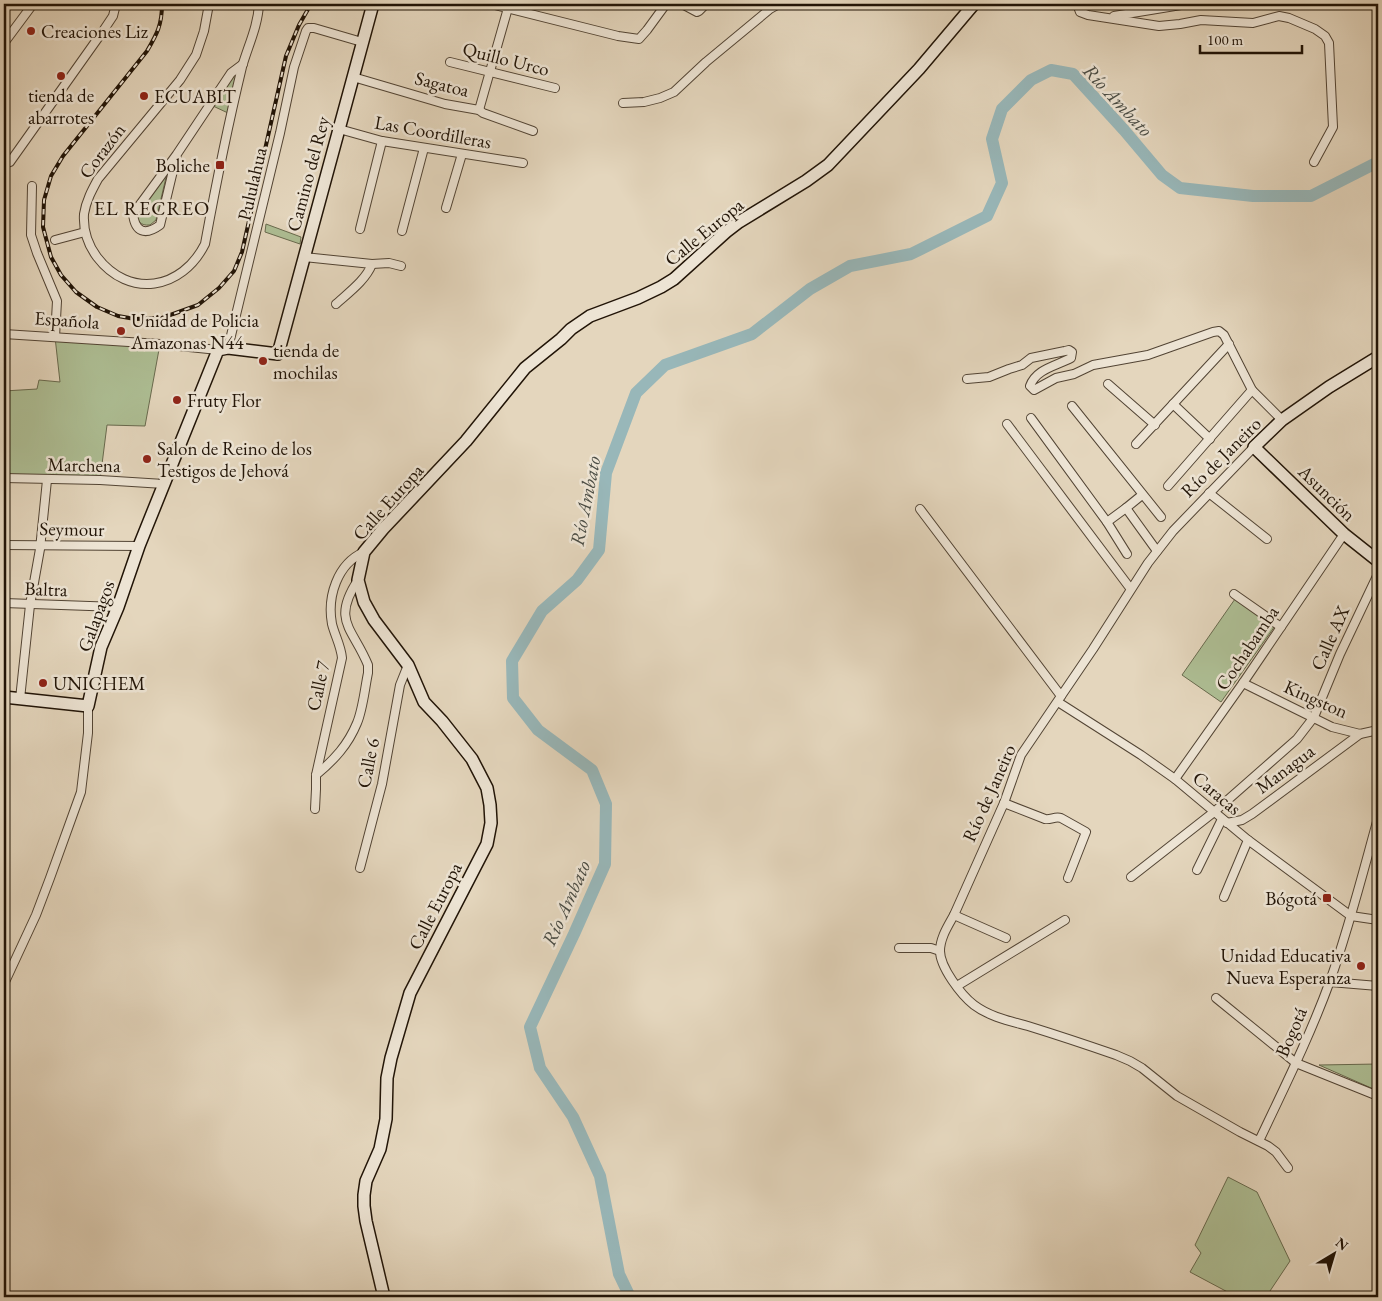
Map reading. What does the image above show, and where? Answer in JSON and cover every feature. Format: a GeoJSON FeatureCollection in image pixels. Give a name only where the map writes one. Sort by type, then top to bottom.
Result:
{"type":"FeatureCollection","features":[{"type":"Feature","properties":{"kind":"street"},"geometry":{"type":"LineString","coordinates":[[4,43],[33,4]]}},
{"type":"Feature","properties":{"kind":"street"},"geometry":{"type":"LineString","coordinates":[[4,164],[10,162],[103,31],[113,16],[116,4]]}},
{"type":"Feature","properties":{"kind":"street","name":"Corazón"},"geometry":{"type":"LineString","coordinates":[[209,4],[204,31],[196,55],[180,80],[98,179],[89,196],[84,214],[90,246],[106,268],[129,281],[143,284],[158,284],[171,280],[192,263],[200,254],[205,244],[220,165],[243,64],[258,15]]}},
{"type":"Feature","properties":{"kind":"street"},"geometry":{"type":"LineString","coordinates":[[258,15],[259,4]]}},
{"type":"Feature","properties":{"kind":"street"},"geometry":{"type":"LineString","coordinates":[[258,15],[266,4]]}},
{"type":"Feature","properties":{"kind":"street","name":"Camino del Rey"},"geometry":{"type":"LineString","coordinates":[[278,354],[373,4]]}},
{"type":"Feature","properties":{"kind":"street"},"geometry":{"type":"LineString","coordinates":[[491,4],[618,36],[639,39],[666,4]]}},
{"type":"Feature","properties":{"kind":"street"},"geometry":{"type":"LineString","coordinates":[[682,4],[697,12],[706,4]]}},
{"type":"Feature","properties":{"kind":"street"},"geometry":{"type":"LineString","coordinates":[[623,103],[644,102],[674,92],[706,62],[778,4]]}},
{"type":"Feature","properties":{"kind":"street","name":"Calle Europa"},"geometry":{"type":"LineString","coordinates":[[384,1297],[366,1221],[364,1195],[366,1181],[380,1149],[386,1119],[387,1078],[391,1058],[410,992],[487,844],[491,823],[487,788],[472,759],[424,702],[408,665],[374,620],[364,602],[358,580],[364,552],[383,529],[466,441],[524,368],[590,316],[638,298],[674,279],[738,222],[806,182],[828,165],[919,69],[974,4]]}},
{"type":"Feature","properties":{"kind":"street"},"geometry":{"type":"LineString","coordinates":[[1077,4],[1080,12],[1088,15],[1159,26],[1201,20],[1253,23],[1279,16],[1289,18],[1315,29],[1325,36],[1328,44],[1333,127],[1314,162]]}},
{"type":"Feature","properties":{"kind":"street"},"geometry":{"type":"LineString","coordinates":[[1104,18],[1159,6],[1186,4]]}},
{"type":"Feature","properties":{"kind":"street","name":"Sagatoa"},"geometry":{"type":"LineString","coordinates":[[353,77],[445,104],[479,110],[508,8]]}},
{"type":"Feature","properties":{"kind":"street","name":"Pululahua"},"geometry":{"type":"LineString","coordinates":[[223,349],[276,151],[294,67],[306,31],[308,28],[314,28],[362,42]]}},
{"type":"Feature","properties":{"kind":"street","name":"Quillo Urco"},"geometry":{"type":"LineString","coordinates":[[450,62],[555,88]]}},
{"type":"Feature","properties":{"kind":"street"},"geometry":{"type":"LineString","coordinates":[[177,154],[160,225],[152,231],[142,231],[134,224],[132,214],[177,154],[231,74],[243,64]]}},
{"type":"Feature","properties":{"kind":"street"},"geometry":{"type":"LineString","coordinates":[[479,110],[534,131]]}},
{"type":"Feature","properties":{"kind":"street","name":"Las Coordilleras"},"geometry":{"type":"LineString","coordinates":[[338,129],[382,141],[523,163]]}},
{"type":"Feature","properties":{"kind":"street"},"geometry":{"type":"LineString","coordinates":[[360,229],[382,141]]}},
{"type":"Feature","properties":{"kind":"street"},"geometry":{"type":"LineString","coordinates":[[402,232],[424,148]]}},
{"type":"Feature","properties":{"kind":"street"},"geometry":{"type":"LineString","coordinates":[[446,208],[462,154]]}},
{"type":"Feature","properties":{"kind":"street"},"geometry":{"type":"LineString","coordinates":[[32,186],[31,236],[57,301],[55,337]]}},
{"type":"Feature","properties":{"kind":"street"},"geometry":{"type":"LineString","coordinates":[[54,240],[86,232]]}},
{"type":"Feature","properties":{"kind":"street"},"geometry":{"type":"LineString","coordinates":[[304,258],[372,264],[389,263],[401,266]]}},
{"type":"Feature","properties":{"kind":"street"},"geometry":{"type":"LineString","coordinates":[[336,304],[356,285],[372,264]]}},
{"type":"Feature","properties":{"kind":"street"},"geometry":{"type":"LineString","coordinates":[[967,379],[989,377],[1022,365],[1031,358],[1069,350],[1072,352],[1071,358],[1037,375],[1032,380],[1030,386],[1034,390],[1056,378],[1074,374],[1093,365],[1148,355],[1219,331],[1224,335],[1252,390],[1282,420]]}},
{"type":"Feature","properties":{"kind":"street","name":"Española"},"geometry":{"type":"LineString","coordinates":[[4,334],[278,354]]}},
{"type":"Feature","properties":{"kind":"street"},"geometry":{"type":"LineString","coordinates":[[1136,444],[1229,344]]}},
{"type":"Feature","properties":{"kind":"street","name":"Galapagos"},"geometry":{"type":"LineString","coordinates":[[4,984],[36,915],[80,792],[88,733],[88,706],[101,648],[164,484],[223,349]]}},
{"type":"Feature","properties":{"kind":"street","name":"Río de Janeiro"},"geometry":{"type":"LineString","coordinates":[[940,951],[941,941],[1004,803],[1021,756],[1093,649],[1130,588],[1157,551],[1209,493],[1282,420],[1329,387],[1378,357]]}},
{"type":"Feature","properties":{"kind":"street"},"geometry":{"type":"LineString","coordinates":[[1108,384],[1155,425]]}},
{"type":"Feature","properties":{"kind":"street"},"geometry":{"type":"LineString","coordinates":[[1168,486],[1252,390]]}},
{"type":"Feature","properties":{"kind":"street"},"geometry":{"type":"LineString","coordinates":[[1173,404],[1210,439]]}},
{"type":"Feature","properties":{"kind":"street"},"geometry":{"type":"LineString","coordinates":[[1072,406],[1160,517]]}},
{"type":"Feature","properties":{"kind":"street"},"geometry":{"type":"LineString","coordinates":[[1031,418],[1107,522],[1127,554]]}},
{"type":"Feature","properties":{"kind":"street"},"geometry":{"type":"LineString","coordinates":[[1006,424],[1130,588]]}},
{"type":"Feature","properties":{"kind":"street","name":"Asunción"},"geometry":{"type":"LineString","coordinates":[[1254,447],[1344,534],[1378,561]]}},
{"type":"Feature","properties":{"kind":"street","name":"Marchena"},"geometry":{"type":"LineString","coordinates":[[4,478],[100,480],[164,484]]}},
{"type":"Feature","properties":{"kind":"street"},"geometry":{"type":"LineString","coordinates":[[20,699],[30,605],[40,545],[47,480]]}},
{"type":"Feature","properties":{"kind":"street"},"geometry":{"type":"LineString","coordinates":[[1209,493],[1267,539]]}},
{"type":"Feature","properties":{"kind":"street"},"geometry":{"type":"LineString","coordinates":[[1107,522],[1142,494]]}},
{"type":"Feature","properties":{"kind":"street"},"geometry":{"type":"LineString","coordinates":[[1126,508],[1157,551]]}},
{"type":"Feature","properties":{"kind":"street"},"geometry":{"type":"LineString","coordinates":[[920,509],[1059,699]]}},
{"type":"Feature","properties":{"kind":"street","name":"Cochabamba"},"geometry":{"type":"LineString","coordinates":[[1175,779],[1344,534]]}},
{"type":"Feature","properties":{"kind":"street","name":"Seymour"},"geometry":{"type":"LineString","coordinates":[[4,544],[139,546]]}},
{"type":"Feature","properties":{"kind":"street","name":"Calle 7"},"geometry":{"type":"LineString","coordinates":[[315,809],[316,775],[342,658],[332,626],[330,606],[335,585],[343,569],[357,555],[364,552]]}},
{"type":"Feature","properties":{"kind":"street","name":"Calle AX"},"geometry":{"type":"LineString","coordinates":[[1131,877],[1214,812],[1297,739],[1314,718],[1340,654],[1378,574]]}},
{"type":"Feature","properties":{"kind":"street"},"geometry":{"type":"LineString","coordinates":[[316,775],[333,760],[347,743],[358,721],[368,665],[345,619],[348,599],[358,580]]}},
{"type":"Feature","properties":{"kind":"street"},"geometry":{"type":"LineString","coordinates":[[1234,594],[1281,627]]}},
{"type":"Feature","properties":{"kind":"street","name":"Baltra"},"geometry":{"type":"LineString","coordinates":[[4,603],[118,607]]}},
{"type":"Feature","properties":{"kind":"street","name":"Calle 6"},"geometry":{"type":"LineString","coordinates":[[360,868],[382,784],[400,685],[408,665]]}},
{"type":"Feature","properties":{"kind":"street","name":"Kingston"},"geometry":{"type":"LineString","coordinates":[[1243,683],[1332,727],[1360,734],[1378,730]]}},
{"type":"Feature","properties":{"kind":"street"},"geometry":{"type":"LineString","coordinates":[[4,697],[88,706]]}},
{"type":"Feature","properties":{"kind":"street","name":"Caracas"},"geometry":{"type":"LineString","coordinates":[[1059,699],[1175,779],[1248,840],[1351,916]]}},
{"type":"Feature","properties":{"kind":"street","name":"Managua"},"geometry":{"type":"LineString","coordinates":[[1224,821],[1242,820],[1252,814],[1360,734]]}},
{"type":"Feature","properties":{"kind":"street"},"geometry":{"type":"LineString","coordinates":[[1004,803],[1045,819],[1061,818],[1086,832],[1068,878]]}},
{"type":"Feature","properties":{"kind":"street","name":"Bogotá"},"geometry":{"type":"LineString","coordinates":[[1259,1141],[1296,1063],[1330,982],[1351,916],[1378,818]]}},
{"type":"Feature","properties":{"kind":"street"},"geometry":{"type":"LineString","coordinates":[[1197,870],[1224,821]]}},
{"type":"Feature","properties":{"kind":"street"},"geometry":{"type":"LineString","coordinates":[[1224,897],[1248,840]]}},
{"type":"Feature","properties":{"kind":"street"},"geometry":{"type":"LineString","coordinates":[[954,915],[1006,938]]}},
{"type":"Feature","properties":{"kind":"street"},"geometry":{"type":"LineString","coordinates":[[1351,916],[1378,920]]}},
{"type":"Feature","properties":{"kind":"street"},"geometry":{"type":"LineString","coordinates":[[957,986],[1065,920]]}},
{"type":"Feature","properties":{"kind":"street"},"geometry":{"type":"LineString","coordinates":[[899,948],[931,948],[940,951],[942,962],[957,986],[974,1005],[998,1018],[1130,1061],[1142,1068],[1176,1096],[1276,1152],[1288,1168]]}},
{"type":"Feature","properties":{"kind":"street"},"geometry":{"type":"LineString","coordinates":[[1330,982],[1378,986]]}},
{"type":"Feature","properties":{"kind":"street"},"geometry":{"type":"LineString","coordinates":[[1216,998],[1296,1063],[1378,1096]]}},
{"type":"Feature","properties":{"kind":"green space"},"geometry":{"type":"Polygon","coordinates":[[[233,74],[236,76],[228,113],[213,106],[233,74]]]}},
{"type":"Feature","properties":{"kind":"green space"},"geometry":{"type":"Polygon","coordinates":[[[168,169],[156,220],[150,225],[142,224],[136,213],[168,169]]]}},
{"type":"Feature","properties":{"kind":"green space"},"geometry":{"type":"Polygon","coordinates":[[[266,224],[301,237],[300,244],[265,232],[266,224]]]}},
{"type":"Feature","properties":{"kind":"green space"},"geometry":{"type":"Polygon","coordinates":[[[55,337],[160,344],[145,426],[107,425],[100,480],[4,479],[8,448],[4,447],[4,391],[37,389],[39,380],[60,382],[55,337]]]}},
{"type":"Feature","properties":{"kind":"green space"},"geometry":{"type":"Polygon","coordinates":[[[1235,599],[1275,626],[1221,702],[1182,675],[1235,599]]]}},
{"type":"Feature","properties":{"kind":"green space"},"geometry":{"type":"Polygon","coordinates":[[[1378,1064],[1378,1091],[1319,1065],[1378,1064]]]}},
{"type":"Feature","properties":{"kind":"green space"},"geometry":{"type":"Polygon","coordinates":[[[1228,1177],[1257,1192],[1290,1261],[1266,1297],[1237,1297],[1190,1272],[1201,1253],[1195,1245],[1228,1177]]]}},
{"type":"Feature","properties":{"kind":"waterway","name":"Río Ambato"},"geometry":{"type":"LineString","coordinates":[[630,1297],[619,1274],[600,1176],[573,1117],[540,1068],[530,1027],[605,864],[606,804],[592,770],[538,730],[513,698],[512,661],[542,611],[577,580],[599,550],[606,473],[636,393],[665,365],[752,334],[810,289],[850,266],[911,254],[987,216],[1002,183],[992,139],[1002,109],[1031,80],[1051,70],[1073,74],[1162,175],[1180,188],[1253,196],[1311,196],[1378,162]]}},
{"type":"Feature","properties":{"kind":"railway"},"geometry":{"type":"LineString","coordinates":[[162,4],[158,29],[147,51],[63,156],[51,176],[44,200],[43,227],[51,257],[61,275],[76,292],[97,307],[118,316],[135,319],[162,318],[198,305],[219,288],[234,271],[242,252],[286,56],[299,25],[311,4]]}},
{"type":"Feature","properties":{"kind":"place","name":"Creaciones Liz"},"geometry":{"type":"Point","coordinates":[31,31]}},
{"type":"Feature","properties":{"kind":"place","name":"tienda de abarrotes"},"geometry":{"type":"Point","coordinates":[61,76]}},
{"type":"Feature","properties":{"kind":"place","name":"ECUABIT"},"geometry":{"type":"Point","coordinates":[144,96]}},
{"type":"Feature","properties":{"kind":"place","name":"Boliche"},"geometry":{"type":"Point","coordinates":[220,165]}},
{"type":"Feature","properties":{"kind":"place","name":"Unidad de Policia Amazonas N44"},"geometry":{"type":"Point","coordinates":[121,331]}},
{"type":"Feature","properties":{"kind":"place","name":"tienda de mochilas"},"geometry":{"type":"Point","coordinates":[263,361]}},
{"type":"Feature","properties":{"kind":"place","name":"Fruty Flor"},"geometry":{"type":"Point","coordinates":[177,400]}},
{"type":"Feature","properties":{"kind":"place","name":"Salon de Reino de los Testigos de Jehová"},"geometry":{"type":"Point","coordinates":[147,459]}},
{"type":"Feature","properties":{"kind":"place","name":"UNICHEM"},"geometry":{"type":"Point","coordinates":[43,683]}},
{"type":"Feature","properties":{"kind":"place","name":"Bógotá"},"geometry":{"type":"Point","coordinates":[1327,898]}},
{"type":"Feature","properties":{"kind":"place","name":"Unidad Educativa Nueva Esperanza"},"geometry":{"type":"Point","coordinates":[1361,966]}},
{"type":"Feature","properties":{"kind":"district","name":"EL RECREO"},"geometry":{"type":"Point","coordinates":[152,208]}}]}
